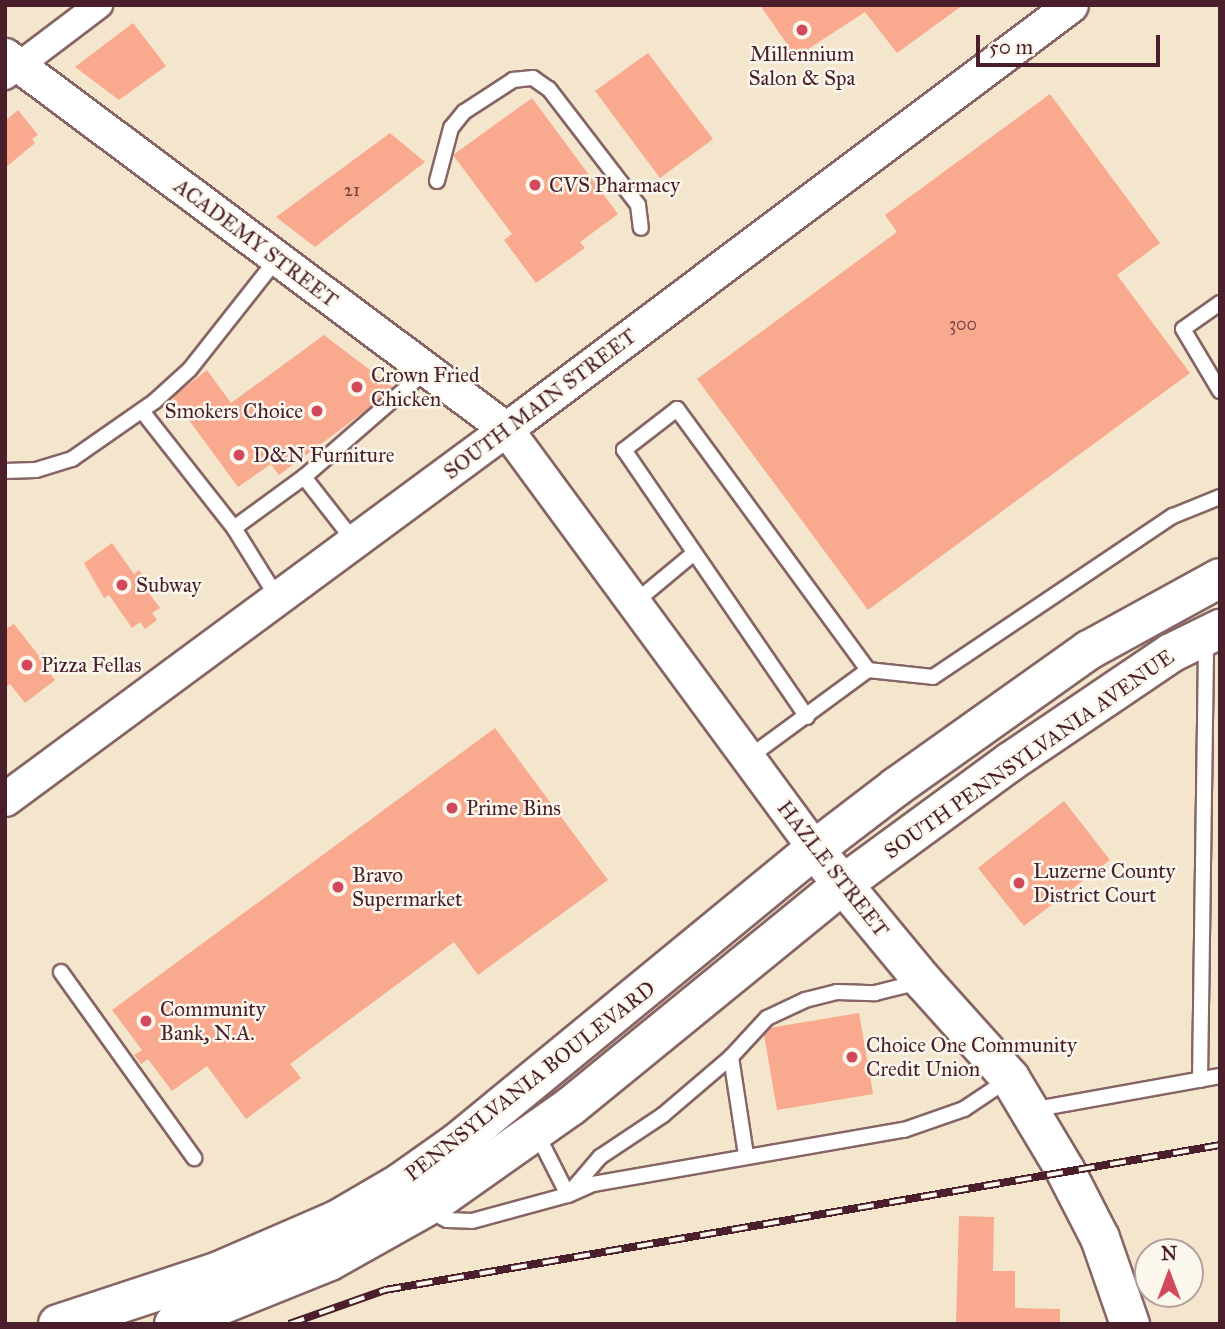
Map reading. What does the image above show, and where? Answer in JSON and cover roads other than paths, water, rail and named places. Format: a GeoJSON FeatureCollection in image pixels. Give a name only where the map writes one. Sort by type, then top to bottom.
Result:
{"type":"FeatureCollection","features":[{"type":"Feature","properties":{"kind":"main road","name":"SOUTH PENNSYLVANIA AVENUE"},"geometry":{"type":"LineString","coordinates":[[815,849],[896,787],[1089,650],[1220,578]]}},
{"type":"Feature","properties":{"kind":"main road","name":"SOUTH PENNSYLVANIA AVENUE"},"geometry":{"type":"LineString","coordinates":[[842,886],[1022,754],[1171,653],[1213,632]]}},
{"type":"Feature","properties":{"kind":"main road","name":"HAZLE STREET"},"geometry":{"type":"LineString","coordinates":[[815,849],[842,886],[1010,1078],[1100,1238],[1130,1324]]}},
{"type":"Feature","properties":{"kind":"main road","name":"PENNSYLVANIA BOULEVARD"},"geometry":{"type":"LineString","coordinates":[[58,1324],[219,1271],[337,1220],[400,1183],[458,1142],[815,849]]}},
{"type":"Feature","properties":{"kind":"main road","name":"PENNSYLVANIA BOULEVARD"},"geometry":{"type":"LineString","coordinates":[[174,1324],[330,1261],[424,1208],[571,1106],[842,886]]}},
{"type":"Feature","properties":{"kind":"street"},"geometry":{"type":"LineString","coordinates":[[10,65],[99,5]]}},
{"type":"Feature","properties":{"kind":"street","name":"SOUTH MAIN STREET"},"geometry":{"type":"LineString","coordinates":[[5,799],[506,429],[1071,5]]}},
{"type":"Feature","properties":{"kind":"street","name":"ACADEMY STREET"},"geometry":{"type":"LineString","coordinates":[[10,65],[506,429]]}},
{"type":"Feature","properties":{"kind":"street","name":"HAZLE STREET"},"geometry":{"type":"LineString","coordinates":[[506,429],[815,849]]}},
{"type":"Feature","properties":{"kind":"lane"},"geometry":{"type":"LineString","coordinates":[[437,181],[451,128],[464,112],[513,80],[533,78],[548,89],[638,205],[641,228]]}},
{"type":"Feature","properties":{"kind":"lane"},"geometry":{"type":"LineString","coordinates":[[5,471],[36,470],[72,458],[142,411],[190,369],[277,259]]}},
{"type":"Feature","properties":{"kind":"lane"},"geometry":{"type":"LineString","coordinates":[[1220,303],[1183,329],[1220,391]]}},
{"type":"Feature","properties":{"kind":"lane"},"geometry":{"type":"LineString","coordinates":[[234,528],[304,477],[427,370]]}},
{"type":"Feature","properties":{"kind":"lane"},"geometry":{"type":"LineString","coordinates":[[807,718],[624,450],[677,409],[868,670]]}},
{"type":"Feature","properties":{"kind":"lane"},"geometry":{"type":"LineString","coordinates":[[142,411],[234,528],[277,597]]}},
{"type":"Feature","properties":{"kind":"lane"},"geometry":{"type":"LineString","coordinates":[[304,477],[354,541]]}},
{"type":"Feature","properties":{"kind":"lane"},"geometry":{"type":"LineString","coordinates":[[748,758],[807,718],[868,670],[933,677],[1172,516],[1220,496]]}},
{"type":"Feature","properties":{"kind":"lane"},"geometry":{"type":"LineString","coordinates":[[634,603],[694,553]]}},
{"type":"Feature","properties":{"kind":"lane"},"geometry":{"type":"LineString","coordinates":[[1200,1080],[1213,632]]}},
{"type":"Feature","properties":{"kind":"lane"},"geometry":{"type":"LineString","coordinates":[[61,972],[194,1158]]}},
{"type":"Feature","properties":{"kind":"lane"},"geometry":{"type":"LineString","coordinates":[[568,1195],[600,1157],[663,1115],[731,1058],[767,1018],[806,1000],[837,992],[875,993],[923,981]]}},
{"type":"Feature","properties":{"kind":"lane"},"geometry":{"type":"LineString","coordinates":[[731,1058],[746,1155]]}},
{"type":"Feature","properties":{"kind":"lane"},"geometry":{"type":"LineString","coordinates":[[1029,1111],[1220,1076]]}},
{"type":"Feature","properties":{"kind":"lane"},"geometry":{"type":"LineString","coordinates":[[424,1208],[447,1220],[472,1221],[568,1195],[593,1184],[746,1155],[904,1130],[964,1109],[1010,1078]]}},
{"type":"Feature","properties":{"kind":"lane"},"geometry":{"type":"LineString","coordinates":[[535,1131],[568,1195]]}},
{"type":"Feature","properties":{"kind":"railway"},"geometry":{"type":"LineString","coordinates":[[289,1324],[385,1290],[1220,1145]]}},
{"type":"Feature","properties":{"kind":"place","name":"Millennium Salon & Spa"},"geometry":{"type":"Point","coordinates":[802,30]}},
{"type":"Feature","properties":{"kind":"place","name":"CVS Pharmacy"},"geometry":{"type":"Point","coordinates":[535,185]}},
{"type":"Feature","properties":{"kind":"place","name":"Crown Fried Chicken"},"geometry":{"type":"Point","coordinates":[357,387]}},
{"type":"Feature","properties":{"kind":"place","name":"Smokers Choice"},"geometry":{"type":"Point","coordinates":[317,411]}},
{"type":"Feature","properties":{"kind":"place","name":"D&N Furniture"},"geometry":{"type":"Point","coordinates":[239,455]}},
{"type":"Feature","properties":{"kind":"place","name":"Subway"},"geometry":{"type":"Point","coordinates":[122,585]}},
{"type":"Feature","properties":{"kind":"place","name":"Pizza Fellas"},"geometry":{"type":"Point","coordinates":[27,665]}},
{"type":"Feature","properties":{"kind":"place","name":"Prime Bins"},"geometry":{"type":"Point","coordinates":[452,808]}},
{"type":"Feature","properties":{"kind":"place","name":"Luzerne County District Court"},"geometry":{"type":"Point","coordinates":[1019,883]}},
{"type":"Feature","properties":{"kind":"place","name":"Bravo Supermarket"},"geometry":{"type":"Point","coordinates":[338,887]}},
{"type":"Feature","properties":{"kind":"place","name":"Community Bank, N.A."},"geometry":{"type":"Point","coordinates":[146,1021]}},
{"type":"Feature","properties":{"kind":"place","name":"Choice One Community Credit Union"},"geometry":{"type":"Point","coordinates":[852,1057]}}]}
